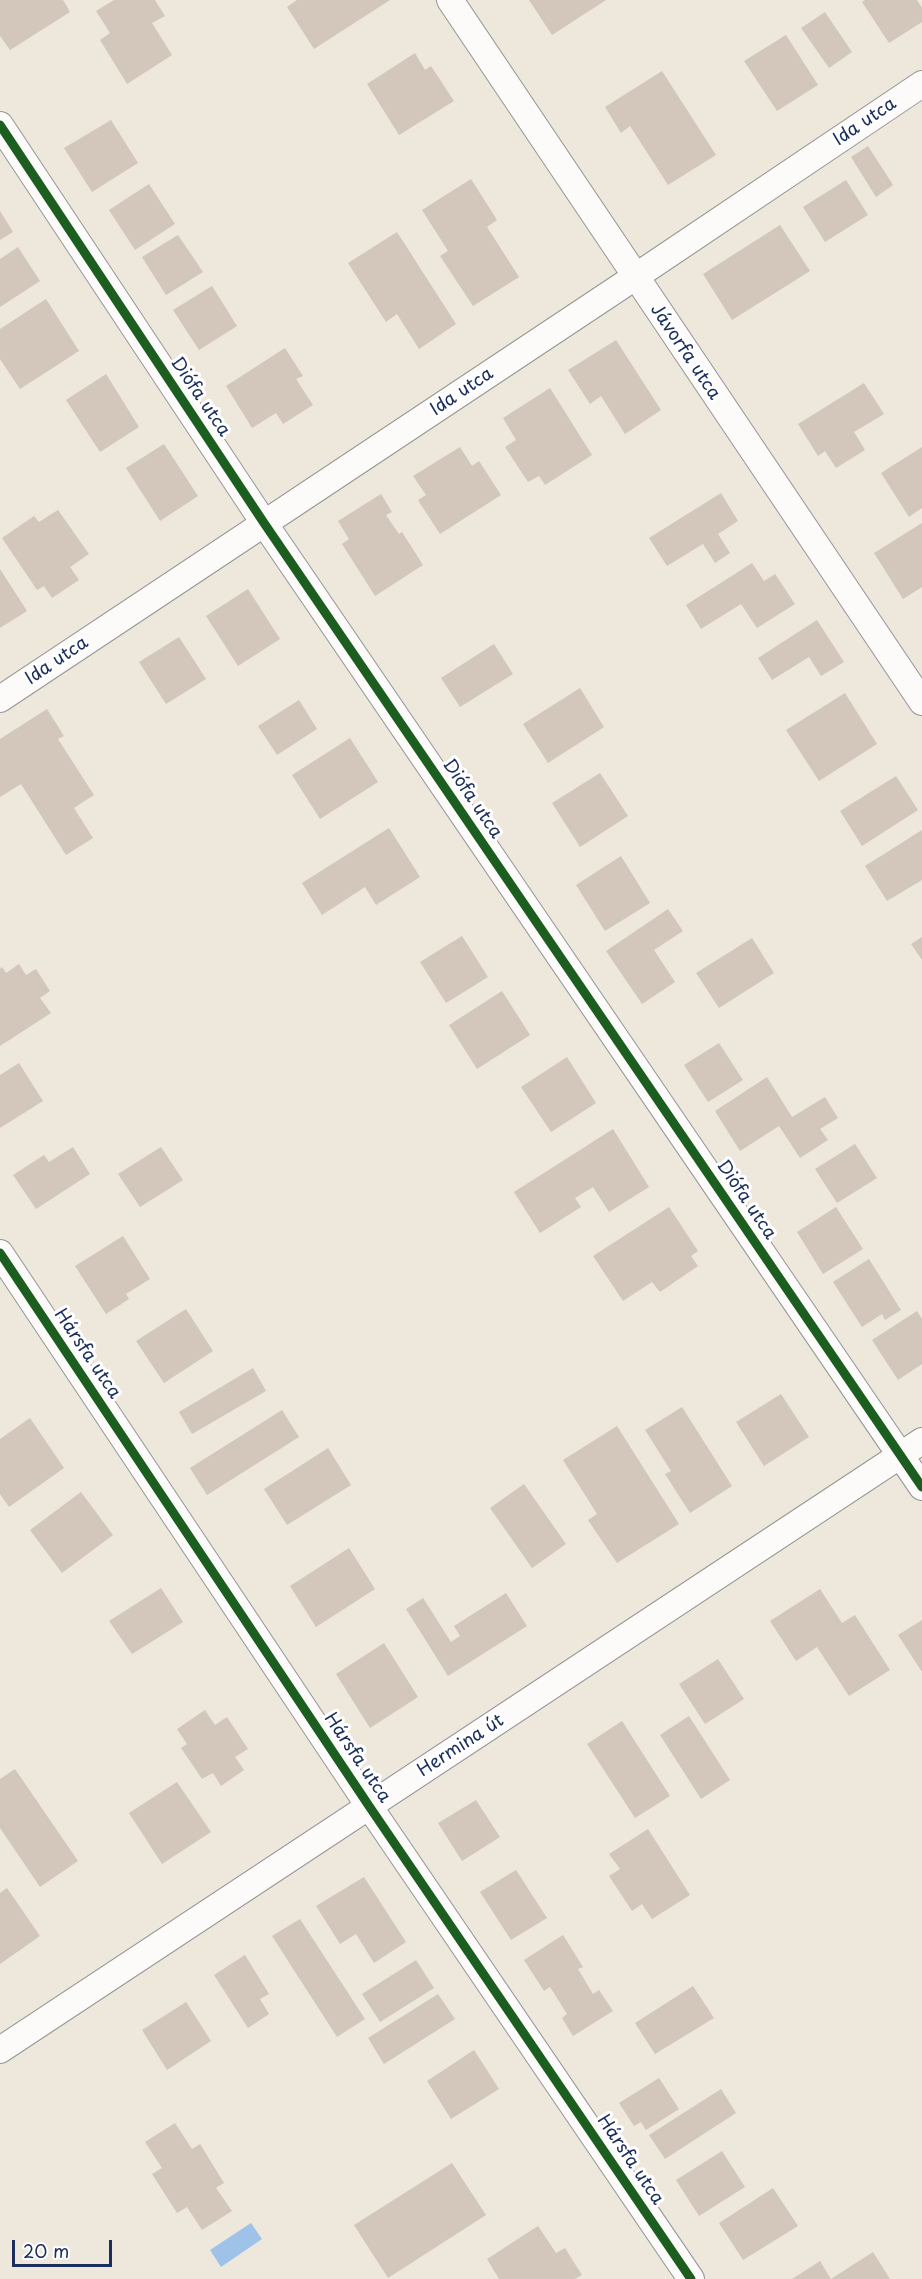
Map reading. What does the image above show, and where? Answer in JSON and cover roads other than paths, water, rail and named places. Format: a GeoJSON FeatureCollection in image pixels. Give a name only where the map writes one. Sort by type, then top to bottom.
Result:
{"type":"FeatureCollection","features":[{"type":"Feature","properties":{"kind":"street","name":"Jávorfa utca"},"geometry":{"type":"LineString","coordinates":[[450,0],[922,702]]}},
{"type":"Feature","properties":{"kind":"street","name":"Ida utca"},"geometry":{"type":"LineString","coordinates":[[0,699],[922,84]]}},
{"type":"Feature","properties":{"kind":"street","name":"Diófa utca"},"geometry":{"type":"LineString","coordinates":[[0,126],[264,524],[922,1487]]}},
{"type":"Feature","properties":{"kind":"street","name":"Hársfa utca"},"geometry":{"type":"LineString","coordinates":[[0,1253],[369,1806],[692,2279]]}},
{"type":"Feature","properties":{"kind":"street","name":"Hermina út"},"geometry":{"type":"LineString","coordinates":[[0,2050],[922,1441]]}},
{"type":"Feature","properties":{"kind":"water"},"geometry":{"type":"Polygon","coordinates":[[[251,2223],[262,2239],[221,2267],[210,2250],[251,2223]]]}}]}
